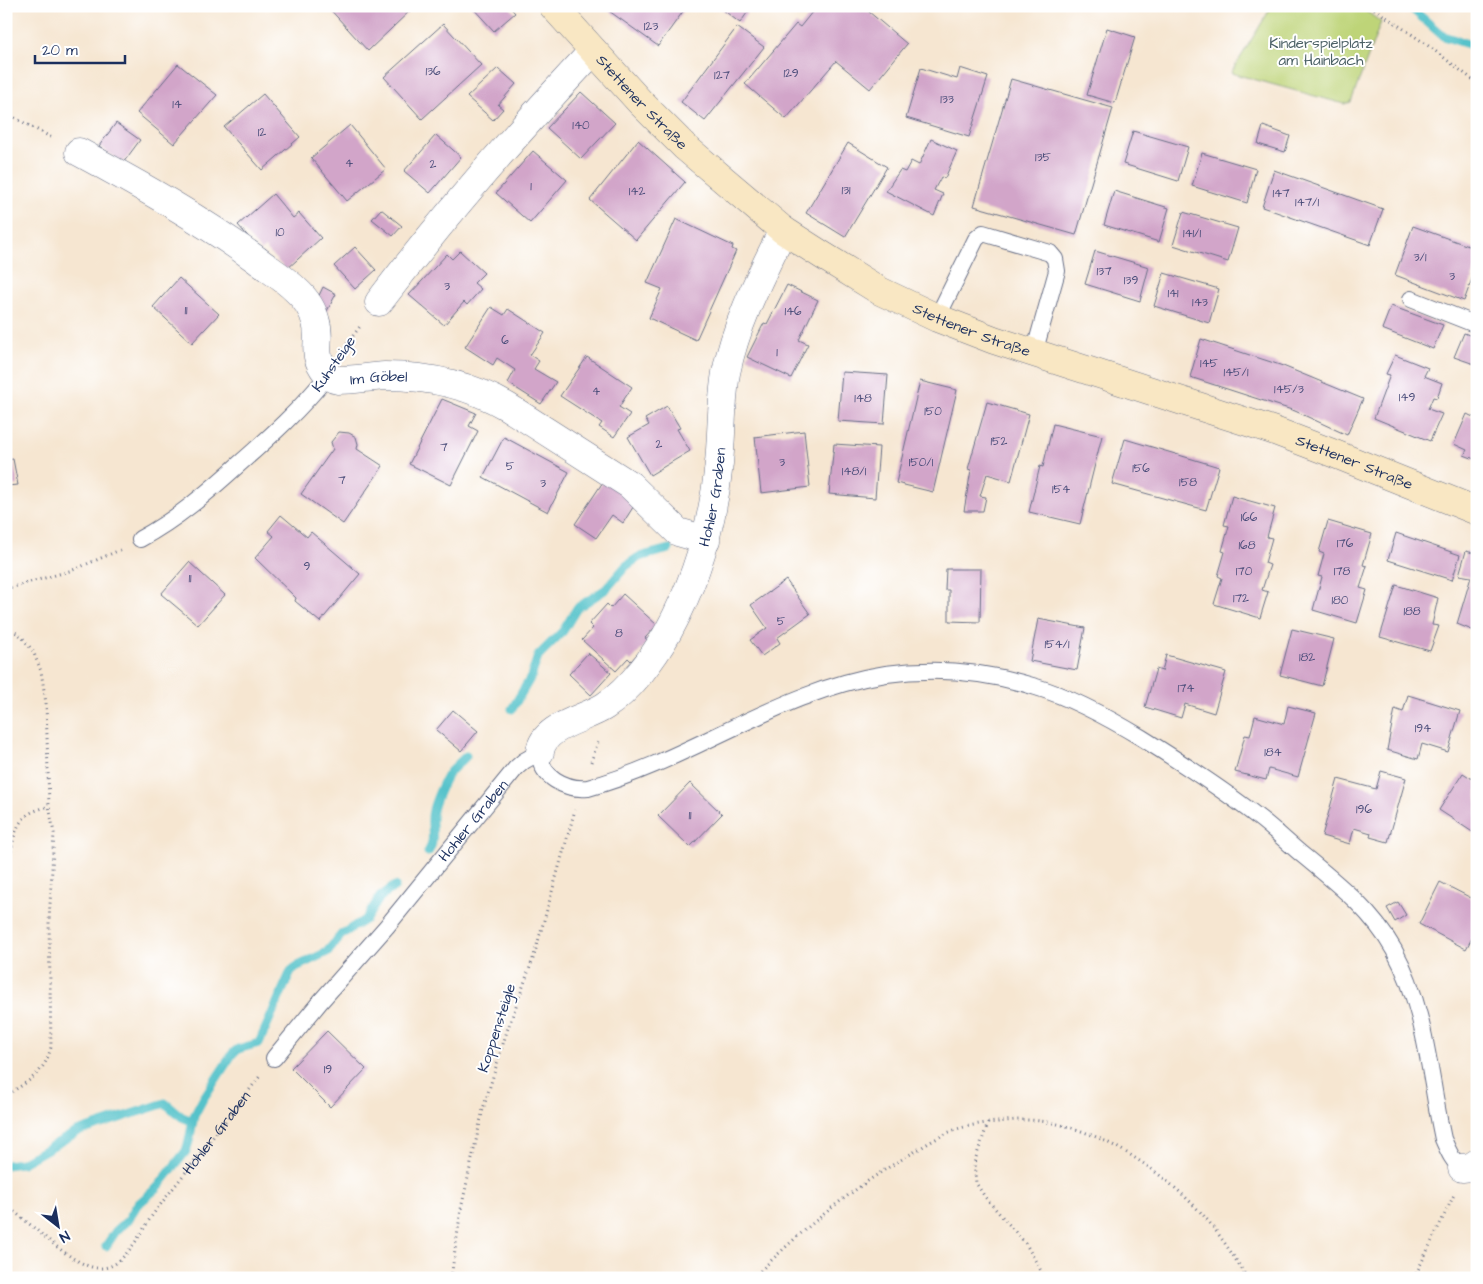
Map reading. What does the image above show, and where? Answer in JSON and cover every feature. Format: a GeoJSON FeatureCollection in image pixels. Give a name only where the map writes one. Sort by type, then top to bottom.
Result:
{"type":"FeatureCollection","features":[{"type":"Feature","properties":{"kind":"main road","name":"Stettener Straße"},"geometry":{"type":"LineString","coordinates":[[553,6],[672,135],[784,230],[874,287],[937,318],[994,340],[1272,430],[1477,511]]}},
{"type":"Feature","properties":{"kind":"street"},"geometry":{"type":"LineString","coordinates":[[378,302],[445,218],[593,50]]}},
{"type":"Feature","properties":{"kind":"street","name":"Im Göbel"},"geometry":{"type":"LineString","coordinates":[[79,152],[149,191],[218,233],[295,289],[306,302],[316,320],[318,327],[317,354],[322,367],[334,380],[385,376],[417,378],[460,386],[490,397],[630,485],[678,532],[706,540]]}},
{"type":"Feature","properties":{"kind":"street","name":"Hohler Graben"},"geometry":{"type":"LineString","coordinates":[[540,752],[545,740],[553,732],[571,721],[605,706],[618,696],[662,644],[680,609],[693,579],[711,523],[718,476],[724,388],[733,344],[752,296],[784,230]]}},
{"type":"Feature","properties":{"kind":"lane"},"geometry":{"type":"LineString","coordinates":[[937,318],[979,235],[986,233],[1047,252],[1055,259],[1057,271],[1034,353]]}},
{"type":"Feature","properties":{"kind":"lane"},"geometry":{"type":"LineString","coordinates":[[1411,299],[1477,325]]}},
{"type":"Feature","properties":{"kind":"lane","name":"Kuhsteige"},"geometry":{"type":"LineString","coordinates":[[140,539],[168,523],[196,502],[277,431],[303,405],[328,375]]}},
{"type":"Feature","properties":{"kind":"lane"},"geometry":{"type":"LineString","coordinates":[[540,752],[542,765],[548,775],[562,783],[581,788],[601,784],[833,686],[886,674],[940,671],[989,676],[1036,687],[1070,700],[1124,728],[1157,748],[1242,805],[1346,890],[1369,915],[1392,946],[1412,992],[1424,1037],[1443,1139],[1456,1164],[1470,1166]]}},
{"type":"Feature","properties":{"kind":"lane","name":"Hohler Graben"},"geometry":{"type":"LineString","coordinates":[[274,1058],[320,1002],[388,926],[516,768],[540,752]]}},
{"type":"Feature","properties":{"kind":"path"},"geometry":{"type":"LineString","coordinates":[[1370,6],[1426,44],[1477,83]]}},
{"type":"Feature","properties":{"kind":"path"},"geometry":{"type":"LineString","coordinates":[[6,113],[79,152]]}},
{"type":"Feature","properties":{"kind":"path","name":"Kuhsteige"},"geometry":{"type":"LineString","coordinates":[[328,375],[334,361],[378,302]]}},
{"type":"Feature","properties":{"kind":"path"},"geometry":{"type":"LineString","coordinates":[[6,589],[79,568],[140,539]]}},
{"type":"Feature","properties":{"kind":"path"},"geometry":{"type":"LineString","coordinates":[[6,629],[17,633],[29,645],[41,671],[46,703],[49,806],[54,833],[49,922],[51,1046],[42,1069],[30,1080],[6,1095]]}},
{"type":"Feature","properties":{"kind":"path","name":"Koppensteigle"},"geometry":{"type":"LineString","coordinates":[[450,1278],[461,1209],[483,1109],[507,1031],[534,956],[581,788]]}},
{"type":"Feature","properties":{"kind":"path"},"geometry":{"type":"LineString","coordinates":[[6,886],[14,836],[19,823],[29,814],[49,806]]}},
{"type":"Feature","properties":{"kind":"path","name":"Hohler Graben"},"geometry":{"type":"LineString","coordinates":[[6,1206],[63,1250],[86,1264],[98,1268],[116,1263],[128,1252],[155,1211],[274,1058]]}},
{"type":"Feature","properties":{"kind":"path"},"geometry":{"type":"LineString","coordinates":[[753,1278],[790,1242],[834,1204],[884,1170],[948,1133],[988,1123],[1025,1120],[1054,1123],[1069,1127],[1102,1140],[1125,1152],[1191,1203],[1216,1231],[1247,1278]]}},
{"type":"Feature","properties":{"kind":"path"},"geometry":{"type":"LineString","coordinates":[[988,1123],[974,1163],[976,1183],[985,1197],[1026,1244],[1046,1278]]}},
{"type":"Feature","properties":{"kind":"path"},"geometry":{"type":"LineString","coordinates":[[1414,1278],[1470,1166]]}},
{"type":"Feature","properties":{"kind":"green space","name":"Kinderspielplatz am Hainbach"},"geometry":{"type":"Polygon","coordinates":[[[1272,6],[1359,6],[1381,22],[1351,102],[1344,104],[1231,73],[1272,6]]]}},
{"type":"Feature","properties":{"kind":"building"},"geometry":{"type":"Polygon","coordinates":[[[327,6],[415,6],[368,51],[327,6]]]}},
{"type":"Feature","properties":{"kind":"building"},"geometry":{"type":"Polygon","coordinates":[[[471,6],[509,6],[515,13],[494,31],[471,6]]]}},
{"type":"Feature","properties":{"kind":"building"},"geometry":{"type":"Polygon","coordinates":[[[602,6],[687,6],[658,46],[602,6]]]}},
{"type":"Feature","properties":{"kind":"building"},"geometry":{"type":"Polygon","coordinates":[[[718,6],[752,6],[740,23],[718,6]]]}},
{"type":"Feature","properties":{"kind":"building"},"geometry":{"type":"Polygon","coordinates":[[[817,6],[862,6],[907,44],[870,89],[836,61],[786,119],[745,84],[796,24],[800,27],[817,6]]]}},
{"type":"Feature","properties":{"kind":"building"},"geometry":{"type":"Polygon","coordinates":[[[443,24],[481,65],[422,119],[384,77],[443,24]]]}},
{"type":"Feature","properties":{"kind":"building"},"geometry":{"type":"Polygon","coordinates":[[[737,27],[764,47],[705,121],[681,102],[737,27]]]}},
{"type":"Feature","properties":{"kind":"building"},"geometry":{"type":"Polygon","coordinates":[[[1107,28],[1135,37],[1115,103],[1087,95],[1107,28]]]}},
{"type":"Feature","properties":{"kind":"building"},"geometry":{"type":"Polygon","coordinates":[[[178,64],[217,95],[174,144],[137,113],[178,64]]]}},
{"type":"Feature","properties":{"kind":"building"},"geometry":{"type":"Polygon","coordinates":[[[498,68],[516,84],[498,105],[503,109],[493,120],[467,97],[498,68]]]}},
{"type":"Feature","properties":{"kind":"building"},"geometry":{"type":"Polygon","coordinates":[[[921,68],[957,79],[960,68],[988,77],[969,137],[906,118],[921,68]]]}},
{"type":"Feature","properties":{"kind":"building"},"geometry":{"type":"Polygon","coordinates":[[[1011,79],[1113,108],[1076,235],[974,206],[1011,79]]]}},
{"type":"Feature","properties":{"kind":"building"},"geometry":{"type":"Polygon","coordinates":[[[581,92],[615,123],[581,159],[547,128],[581,92]]]}},
{"type":"Feature","properties":{"kind":"building"},"geometry":{"type":"Polygon","coordinates":[[[263,94],[300,137],[262,170],[224,127],[263,94]]]}},
{"type":"Feature","properties":{"kind":"building"},"geometry":{"type":"Polygon","coordinates":[[[116,123],[140,140],[123,163],[99,146],[116,123]]]}},
{"type":"Feature","properties":{"kind":"building"},"geometry":{"type":"Polygon","coordinates":[[[350,125],[386,169],[347,201],[311,158],[350,125]]]}},
{"type":"Feature","properties":{"kind":"building"},"geometry":{"type":"Polygon","coordinates":[[[1263,126],[1290,136],[1285,152],[1258,144],[1263,126]]]}},
{"type":"Feature","properties":{"kind":"building"},"geometry":{"type":"Polygon","coordinates":[[[1133,131],[1188,147],[1178,181],[1123,164],[1133,131]]]}},
{"type":"Feature","properties":{"kind":"building"},"geometry":{"type":"Polygon","coordinates":[[[436,135],[461,157],[430,193],[404,171],[436,135]]]}},
{"type":"Feature","properties":{"kind":"building"},"geometry":{"type":"Polygon","coordinates":[[[931,139],[957,151],[945,178],[941,177],[934,190],[943,194],[934,216],[886,191],[900,170],[905,172],[911,161],[919,165],[931,139]]]}},
{"type":"Feature","properties":{"kind":"building"},"geometry":{"type":"Polygon","coordinates":[[[638,140],[685,182],[636,240],[590,200],[638,140]]]}},
{"type":"Feature","properties":{"kind":"building"},"geometry":{"type":"Polygon","coordinates":[[[848,143],[887,167],[845,237],[806,213],[848,143]]]}},
{"type":"Feature","properties":{"kind":"building"},"geometry":{"type":"Polygon","coordinates":[[[533,151],[567,180],[530,223],[496,193],[533,151]]]}},
{"type":"Feature","properties":{"kind":"building"},"geometry":{"type":"Polygon","coordinates":[[[1202,153],[1256,169],[1247,203],[1192,186],[1202,153]]]}},
{"type":"Feature","properties":{"kind":"building"},"geometry":{"type":"Polygon","coordinates":[[[1274,170],[1383,209],[1370,245],[1262,207],[1274,170]]]}},
{"type":"Feature","properties":{"kind":"building"},"geometry":{"type":"Polygon","coordinates":[[[1114,191],[1169,208],[1159,242],[1104,225],[1114,191]]]}},
{"type":"Feature","properties":{"kind":"building"},"geometry":{"type":"Polygon","coordinates":[[[273,194],[293,218],[299,213],[321,238],[286,270],[265,248],[261,251],[238,225],[273,194]]]}},
{"type":"Feature","properties":{"kind":"building"},"geometry":{"type":"Polygon","coordinates":[[[381,209],[402,226],[393,236],[372,219],[381,209]]]}},
{"type":"Feature","properties":{"kind":"building"},"geometry":{"type":"Polygon","coordinates":[[[1183,212],[1238,228],[1228,262],[1173,245],[1183,212]]]}},
{"type":"Feature","properties":{"kind":"building"},"geometry":{"type":"Polygon","coordinates":[[[676,219],[733,246],[732,249],[736,251],[696,340],[649,318],[662,289],[647,283],[676,219]]]}},
{"type":"Feature","properties":{"kind":"building"},"geometry":{"type":"Polygon","coordinates":[[[1413,226],[1477,249],[1477,265],[1464,301],[1395,275],[1413,226]]]}},
{"type":"Feature","properties":{"kind":"building"},"geometry":{"type":"Polygon","coordinates":[[[355,247],[376,270],[355,289],[334,266],[355,247]]]}},
{"type":"Feature","properties":{"kind":"building"},"geometry":{"type":"Polygon","coordinates":[[[460,251],[484,273],[474,283],[481,289],[467,305],[464,302],[444,325],[409,295],[447,254],[452,259],[460,251]]]}},
{"type":"Feature","properties":{"kind":"building"},"geometry":{"type":"Polygon","coordinates":[[[1095,251],[1149,267],[1140,301],[1085,284],[1095,251]]]}},
{"type":"Feature","properties":{"kind":"building"},"geometry":{"type":"Polygon","coordinates":[[[1164,273],[1219,289],[1209,323],[1154,306],[1164,273]]]}},
{"type":"Feature","properties":{"kind":"building"},"geometry":{"type":"Polygon","coordinates":[[[179,278],[219,314],[192,343],[153,307],[179,278]]]}},
{"type":"Feature","properties":{"kind":"building"},"geometry":{"type":"Polygon","coordinates":[[[787,285],[818,300],[799,340],[808,344],[791,378],[747,357],[764,323],[767,324],[787,285]]]}},
{"type":"Feature","properties":{"kind":"building"},"geometry":{"type":"Polygon","coordinates":[[[323,287],[336,294],[327,311],[315,304],[323,287]]]}},
{"type":"Feature","properties":{"kind":"building"},"geometry":{"type":"Polygon","coordinates":[[[1391,306],[1443,325],[1433,349],[1382,329],[1391,306]]]}},
{"type":"Feature","properties":{"kind":"building"},"geometry":{"type":"Polygon","coordinates":[[[491,307],[504,315],[508,309],[545,333],[530,355],[539,361],[534,369],[556,382],[541,404],[508,383],[515,370],[497,358],[493,365],[465,347],[491,307]]]}},
{"type":"Feature","properties":{"kind":"building"},"geometry":{"type":"Polygon","coordinates":[[[1464,333],[1477,338],[1477,365],[1454,357],[1464,333]]]}},
{"type":"Feature","properties":{"kind":"building"},"geometry":{"type":"Polygon","coordinates":[[[1201,339],[1283,366],[1363,399],[1347,435],[1295,411],[1190,377],[1201,339]]]}},
{"type":"Feature","properties":{"kind":"building"},"geometry":{"type":"Polygon","coordinates":[[[1395,355],[1428,368],[1424,376],[1442,383],[1437,398],[1433,397],[1428,409],[1442,414],[1430,441],[1374,418],[1390,375],[1386,374],[1395,355]]]}},
{"type":"Feature","properties":{"kind":"building"},"geometry":{"type":"Polygon","coordinates":[[[587,357],[632,387],[619,407],[630,414],[614,437],[599,427],[602,423],[560,396],[587,357]]]}},
{"type":"Feature","properties":{"kind":"building"},"geometry":{"type":"Polygon","coordinates":[[[842,372],[888,375],[884,424],[838,421],[842,372]]]}},
{"type":"Feature","properties":{"kind":"building"},"geometry":{"type":"Polygon","coordinates":[[[920,381],[957,390],[933,492],[896,483],[920,381]]]}},
{"type":"Feature","properties":{"kind":"building"},"geometry":{"type":"Polygon","coordinates":[[[442,399],[476,413],[469,426],[478,431],[451,485],[409,464],[442,399]]]}},
{"type":"Feature","properties":{"kind":"building"},"geometry":{"type":"Polygon","coordinates":[[[987,402],[1029,414],[1011,481],[987,474],[980,496],[986,497],[983,511],[964,511],[971,470],[968,469],[987,402]]]}},
{"type":"Feature","properties":{"kind":"building"},"geometry":{"type":"Polygon","coordinates":[[[667,406],[680,428],[677,429],[690,451],[650,475],[628,437],[649,425],[645,419],[667,406]]]}},
{"type":"Feature","properties":{"kind":"building"},"geometry":{"type":"Polygon","coordinates":[[[1467,414],[1477,419],[1477,460],[1464,455],[1467,450],[1454,444],[1467,414]]]}},
{"type":"Feature","properties":{"kind":"building"},"geometry":{"type":"Polygon","coordinates":[[[1053,424],[1102,436],[1080,524],[1029,512],[1040,466],[1043,467],[1053,424]]]}},
{"type":"Feature","properties":{"kind":"building"},"geometry":{"type":"Polygon","coordinates":[[[804,431],[810,487],[761,493],[755,437],[804,431]]]}},
{"type":"Feature","properties":{"kind":"building"},"geometry":{"type":"Polygon","coordinates":[[[339,432],[349,433],[356,437],[357,449],[383,466],[343,524],[301,494],[333,449],[331,442],[339,432]]]}},
{"type":"Feature","properties":{"kind":"building"},"geometry":{"type":"Polygon","coordinates":[[[504,437],[569,472],[548,512],[483,477],[504,437]]]}},
{"type":"Feature","properties":{"kind":"building"},"geometry":{"type":"Polygon","coordinates":[[[1125,439],[1219,467],[1206,510],[1112,484],[1125,439]]]}},
{"type":"Feature","properties":{"kind":"building"},"geometry":{"type":"Polygon","coordinates":[[[834,444],[879,447],[875,498],[829,494],[834,444]]]}},
{"type":"Feature","properties":{"kind":"building"},"geometry":{"type":"Polygon","coordinates":[[[13,459],[18,485],[6,486],[6,460],[13,459]]]}},
{"type":"Feature","properties":{"kind":"building"},"geometry":{"type":"Polygon","coordinates":[[[605,479],[637,501],[623,523],[612,515],[596,538],[575,524],[605,479]]]}},
{"type":"Feature","properties":{"kind":"building"},"geometry":{"type":"Polygon","coordinates":[[[1232,496],[1275,508],[1267,537],[1272,538],[1265,563],[1270,565],[1262,590],[1268,592],[1260,618],[1214,604],[1222,578],[1218,576],[1225,552],[1222,551],[1229,526],[1224,525],[1232,496]]]}},
{"type":"Feature","properties":{"kind":"building"},"geometry":{"type":"Polygon","coordinates":[[[281,515],[307,537],[311,532],[360,574],[320,622],[295,601],[296,598],[255,558],[274,536],[268,531],[281,515]]]}},
{"type":"Feature","properties":{"kind":"building"},"geometry":{"type":"Polygon","coordinates":[[[1328,521],[1372,534],[1363,565],[1367,566],[1360,588],[1367,590],[1357,623],[1313,610],[1322,577],[1318,576],[1324,554],[1319,552],[1328,521]]]}},
{"type":"Feature","properties":{"kind":"building"},"geometry":{"type":"Polygon","coordinates":[[[1396,533],[1460,555],[1452,580],[1388,560],[1396,533]]]}},
{"type":"Feature","properties":{"kind":"building"},"geometry":{"type":"Polygon","coordinates":[[[1466,551],[1477,554],[1477,632],[1457,624],[1471,577],[1459,575],[1466,551]]]}},
{"type":"Feature","properties":{"kind":"building"},"geometry":{"type":"Polygon","coordinates":[[[189,562],[225,595],[198,625],[161,594],[189,562]]]}},
{"type":"Feature","properties":{"kind":"building"},"geometry":{"type":"Polygon","coordinates":[[[946,569],[981,569],[980,622],[949,621],[949,590],[945,590],[946,569]]]}},
{"type":"Feature","properties":{"kind":"building"},"geometry":{"type":"Polygon","coordinates":[[[786,580],[810,614],[777,638],[780,643],[762,656],[750,640],[767,628],[751,605],[786,580]]]}},
{"type":"Feature","properties":{"kind":"building"},"geometry":{"type":"Polygon","coordinates":[[[1396,585],[1438,598],[1432,625],[1439,626],[1430,651],[1380,637],[1396,585]]]}},
{"type":"Feature","properties":{"kind":"building"},"geometry":{"type":"Polygon","coordinates":[[[623,594],[657,625],[645,638],[649,641],[631,661],[628,658],[616,671],[582,640],[593,628],[589,624],[607,604],[611,608],[623,594]]]}},
{"type":"Feature","properties":{"kind":"building"},"geometry":{"type":"Polygon","coordinates":[[[1038,619],[1085,628],[1077,670],[1030,661],[1038,619]]]}},
{"type":"Feature","properties":{"kind":"building"},"geometry":{"type":"Polygon","coordinates":[[[1292,629],[1334,639],[1322,686],[1280,675],[1292,629]]]}},
{"type":"Feature","properties":{"kind":"building"},"geometry":{"type":"Polygon","coordinates":[[[588,653],[611,673],[591,695],[569,674],[588,653]]]}},
{"type":"Feature","properties":{"kind":"building"},"geometry":{"type":"Polygon","coordinates":[[[1166,655],[1226,672],[1214,713],[1185,704],[1181,718],[1145,707],[1156,669],[1162,671],[1166,655]]]}},
{"type":"Feature","properties":{"kind":"building"},"geometry":{"type":"Polygon","coordinates":[[[1408,695],[1460,711],[1448,752],[1422,744],[1418,759],[1387,750],[1395,709],[1403,712],[1408,695]]]}},
{"type":"Feature","properties":{"kind":"building"},"geometry":{"type":"Polygon","coordinates":[[[1288,706],[1316,713],[1298,777],[1269,769],[1266,780],[1235,772],[1245,735],[1250,736],[1255,716],[1284,724],[1288,706]]]}},
{"type":"Feature","properties":{"kind":"building"},"geometry":{"type":"Polygon","coordinates":[[[453,710],[478,731],[461,751],[436,730],[453,710]]]}},
{"type":"Feature","properties":{"kind":"building"},"geometry":{"type":"Polygon","coordinates":[[[1381,771],[1406,778],[1388,842],[1370,837],[1371,833],[1354,828],[1350,844],[1322,836],[1338,779],[1376,789],[1381,771]]]}},
{"type":"Feature","properties":{"kind":"building"},"geometry":{"type":"Polygon","coordinates":[[[1463,773],[1477,782],[1477,835],[1439,810],[1463,773]]]}},
{"type":"Feature","properties":{"kind":"building"},"geometry":{"type":"Polygon","coordinates":[[[690,783],[722,814],[690,847],[658,816],[690,783]]]}},
{"type":"Feature","properties":{"kind":"building"},"geometry":{"type":"Polygon","coordinates":[[[1440,882],[1477,901],[1477,929],[1466,949],[1419,924],[1440,882]]]}},
{"type":"Feature","properties":{"kind":"building"},"geometry":{"type":"Polygon","coordinates":[[[1398,902],[1406,915],[1395,922],[1387,908],[1398,902]]]}},
{"type":"Feature","properties":{"kind":"building"},"geometry":{"type":"Polygon","coordinates":[[[327,1031],[366,1069],[330,1107],[291,1068],[327,1031]]]}},
{"type":"Feature","properties":{"kind":"waterway"},"geometry":{"type":"LineString","coordinates":[[1409,6],[1443,36],[1468,44],[1477,52]]}},
{"type":"Feature","properties":{"kind":"waterway"},"geometry":{"type":"LineString","coordinates":[[512,709],[531,677],[538,656],[563,631],[577,608],[606,589],[626,566],[639,557],[669,549]]}},
{"type":"Feature","properties":{"kind":"waterway"},"geometry":{"type":"LineString","coordinates":[[428,852],[432,842],[434,806],[449,773],[466,756]]}},
{"type":"Feature","properties":{"kind":"waterway"},"geometry":{"type":"LineString","coordinates":[[106,1246],[116,1231],[128,1220],[137,1205],[158,1187],[186,1151],[194,1116],[233,1053],[238,1049],[259,1043],[291,971],[327,952],[342,934],[366,919],[380,897],[395,886]]}},
{"type":"Feature","properties":{"kind":"waterway"},"geometry":{"type":"LineString","coordinates":[[6,1165],[22,1163],[77,1132],[165,1103],[182,1117],[192,1121]]}}]}
